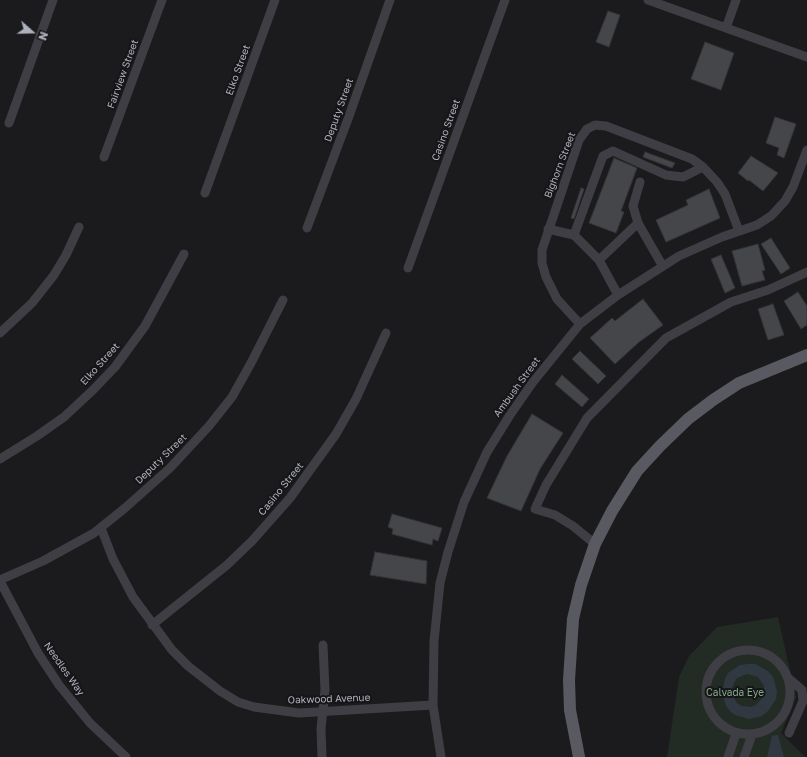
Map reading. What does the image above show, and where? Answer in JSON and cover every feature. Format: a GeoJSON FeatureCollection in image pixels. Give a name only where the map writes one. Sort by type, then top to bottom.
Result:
{"type":"FeatureCollection","features":[{"type":"Feature","properties":{"kind":"main road"},"geometry":{"type":"LineString","coordinates":[[579,757],[570,710],[570,639],[572,619],[581,585],[595,544],[612,511],[631,480],[660,446],[688,419],[713,400],[740,383],[807,354]]}},
{"type":"Feature","properties":{"kind":"street"},"geometry":{"type":"LineString","coordinates":[[9,123],[53,0]]}},
{"type":"Feature","properties":{"kind":"street","name":"Fairview Street"},"geometry":{"type":"LineString","coordinates":[[104,156],[162,0]]}},
{"type":"Feature","properties":{"kind":"street","name":"Elko Street"},"geometry":{"type":"LineString","coordinates":[[205,193],[275,0]]}},
{"type":"Feature","properties":{"kind":"street","name":"Deputy Street"},"geometry":{"type":"LineString","coordinates":[[307,228],[390,0]]}},
{"type":"Feature","properties":{"kind":"street","name":"Casino Street"},"geometry":{"type":"LineString","coordinates":[[408,268],[505,0]]}},
{"type":"Feature","properties":{"kind":"street"},"geometry":{"type":"LineString","coordinates":[[648,0],[807,57]]}},
{"type":"Feature","properties":{"kind":"street"},"geometry":{"type":"LineString","coordinates":[[726,28],[736,0]]}},
{"type":"Feature","properties":{"kind":"street","name":"Bighorn Street"},"geometry":{"type":"LineString","coordinates":[[580,324],[557,299],[546,278],[542,263],[542,250],[579,140],[587,129],[595,125],[606,126],[685,155],[704,167],[725,194],[739,231]]}},
{"type":"Feature","properties":{"kind":"street","name":"Ambush Street"},"geometry":{"type":"LineString","coordinates":[[441,757],[433,705],[434,641],[439,590],[448,552],[464,502],[487,452],[533,382],[580,324],[618,295],[662,265],[679,256],[757,225],[771,216],[785,201],[793,187],[807,150]]}},
{"type":"Feature","properties":{"kind":"street"},"geometry":{"type":"LineString","coordinates":[[574,235],[603,156],[613,151],[666,175],[683,177],[704,167]]}},
{"type":"Feature","properties":{"kind":"street"},"geometry":{"type":"LineString","coordinates":[[640,182],[634,206],[638,222],[662,265]]}},
{"type":"Feature","properties":{"kind":"street"},"geometry":{"type":"LineString","coordinates":[[599,260],[638,222]]}},
{"type":"Feature","properties":{"kind":"street"},"geometry":{"type":"LineString","coordinates":[[0,333],[32,303],[54,275],[66,255],[79,228]]}},
{"type":"Feature","properties":{"kind":"street"},"geometry":{"type":"LineString","coordinates":[[548,229],[574,235],[599,260],[618,295]]}},
{"type":"Feature","properties":{"kind":"street","name":"Elko Street"},"geometry":{"type":"LineString","coordinates":[[0,460],[38,436],[64,416],[115,366],[146,326],[184,254]]}},
{"type":"Feature","properties":{"kind":"street"},"geometry":{"type":"LineString","coordinates":[[595,544],[573,526],[555,515],[535,509],[546,485],[587,418],[666,338],[731,302],[768,290],[807,272]]}},
{"type":"Feature","properties":{"kind":"street","name":"Deputy Street"},"geometry":{"type":"LineString","coordinates":[[0,581],[43,561],[101,528],[170,468],[209,426],[232,397],[283,300]]}},
{"type":"Feature","properties":{"kind":"street","name":"Casino Street"},"geometry":{"type":"LineString","coordinates":[[152,625],[228,565],[252,541],[290,498],[340,428],[356,399],[386,333]]}},
{"type":"Feature","properties":{"kind":"street","name":"Oakwood Avenue"},"geometry":{"type":"LineString","coordinates":[[101,528],[113,559],[126,585],[152,625],[172,650],[188,666],[220,692],[238,702],[254,707],[277,711],[323,712],[433,705]]}},
{"type":"Feature","properties":{"kind":"street","name":"Needles Way"},"geometry":{"type":"LineString","coordinates":[[0,581],[38,653],[59,685],[90,723],[126,757]]}},
{"type":"Feature","properties":{"kind":"street"},"geometry":{"type":"LineString","coordinates":[[322,757],[321,729],[325,690],[323,645]]}},
{"type":"Feature","properties":{"kind":"street"},"geometry":{"type":"LineString","coordinates":[[787,677],[790,695],[784,713],[771,728],[752,735],[736,734],[724,728],[714,719],[707,706],[705,693],[707,679],[713,667],[723,657],[736,651],[749,650],[763,653],[775,659],[787,677],[802,690],[803,701],[789,733]]}},
{"type":"Feature","properties":{"kind":"street"},"geometry":{"type":"LineString","coordinates":[[728,757],[736,734]]}},
{"type":"Feature","properties":{"kind":"street"},"geometry":{"type":"LineString","coordinates":[[744,757],[752,735]]}},
{"type":"Feature","properties":{"kind":"green space","name":"Calvada Eye"},"geometry":{"type":"Polygon","coordinates":[[[778,617],[796,697],[781,733],[805,757],[667,757],[679,677],[689,656],[717,627],[778,617]]]}},
{"type":"Feature","properties":{"kind":"shaded area"},"geometry":{"type":"Polygon","coordinates":[[[755,664],[768,671],[773,677],[777,691],[776,699],[768,711],[762,716],[749,719],[735,715],[726,706],[722,692],[725,679],[728,673],[740,665],[755,664]],[[747,674],[737,678],[732,687],[732,693],[736,702],[741,706],[751,707],[756,705],[763,697],[764,686],[758,677],[747,674]]]}},
{"type":"Feature","properties":{"kind":"shaded area"},"geometry":{"type":"Polygon","coordinates":[[[778,735],[784,757],[767,757],[772,736],[778,735]]]}},
{"type":"Feature","properties":{"kind":"building"},"geometry":{"type":"Polygon","coordinates":[[[608,11],[620,15],[609,47],[596,42],[608,11]]]}},
{"type":"Feature","properties":{"kind":"building"},"geometry":{"type":"Polygon","coordinates":[[[705,42],[734,53],[721,90],[691,79],[705,42]]]}},
{"type":"Feature","properties":{"kind":"building"},"geometry":{"type":"Polygon","coordinates":[[[775,117],[796,124],[784,158],[777,155],[779,148],[766,143],[775,117]]]}},
{"type":"Feature","properties":{"kind":"building"},"geometry":{"type":"Polygon","coordinates":[[[645,152],[675,163],[672,168],[643,157],[645,152]]]}},
{"type":"Feature","properties":{"kind":"building"},"geometry":{"type":"Polygon","coordinates":[[[751,156],[778,173],[763,191],[738,173],[751,156]]]}},
{"type":"Feature","properties":{"kind":"building"},"geometry":{"type":"Polygon","coordinates":[[[614,158],[637,168],[621,211],[624,212],[616,233],[589,223],[614,158]]]}},
{"type":"Feature","properties":{"kind":"building"},"geometry":{"type":"Polygon","coordinates":[[[581,188],[584,189],[574,219],[571,218],[581,188]]]}},
{"type":"Feature","properties":{"kind":"building"},"geometry":{"type":"Polygon","coordinates":[[[709,189],[720,218],[666,242],[656,220],[688,205],[686,200],[709,189]]]}},
{"type":"Feature","properties":{"kind":"building"},"geometry":{"type":"Polygon","coordinates":[[[771,238],[790,268],[781,274],[761,244],[771,238]]]}},
{"type":"Feature","properties":{"kind":"building"},"geometry":{"type":"Polygon","coordinates":[[[758,244],[765,270],[762,271],[765,280],[742,286],[732,251],[758,244]]]}},
{"type":"Feature","properties":{"kind":"building"},"geometry":{"type":"Polygon","coordinates":[[[721,255],[735,288],[725,293],[711,259],[721,255]]]}},
{"type":"Feature","properties":{"kind":"building"},"geometry":{"type":"Polygon","coordinates":[[[798,292],[807,306],[807,325],[801,329],[784,301],[798,292]]]}},
{"type":"Feature","properties":{"kind":"building"},"geometry":{"type":"Polygon","coordinates":[[[643,299],[663,325],[639,342],[615,364],[590,338],[612,318],[615,321],[643,299]]]}},
{"type":"Feature","properties":{"kind":"building"},"geometry":{"type":"Polygon","coordinates":[[[773,304],[784,335],[768,340],[758,309],[773,304]]]}},
{"type":"Feature","properties":{"kind":"building"},"geometry":{"type":"Polygon","coordinates":[[[580,351],[606,376],[598,384],[572,359],[580,351]]]}},
{"type":"Feature","properties":{"kind":"building"},"geometry":{"type":"Polygon","coordinates":[[[562,375],[589,399],[582,407],[555,384],[562,375]]]}},
{"type":"Feature","properties":{"kind":"building"},"geometry":{"type":"Polygon","coordinates":[[[532,414],[563,433],[540,469],[521,511],[487,498],[507,456],[532,414]]]}},
{"type":"Feature","properties":{"kind":"building"},"geometry":{"type":"Polygon","coordinates":[[[392,514],[442,528],[438,541],[433,539],[432,545],[392,534],[393,529],[388,527],[392,514]]]}},
{"type":"Feature","properties":{"kind":"building"},"geometry":{"type":"Polygon","coordinates":[[[375,552],[427,561],[426,584],[370,575],[375,552]]]}}]}
